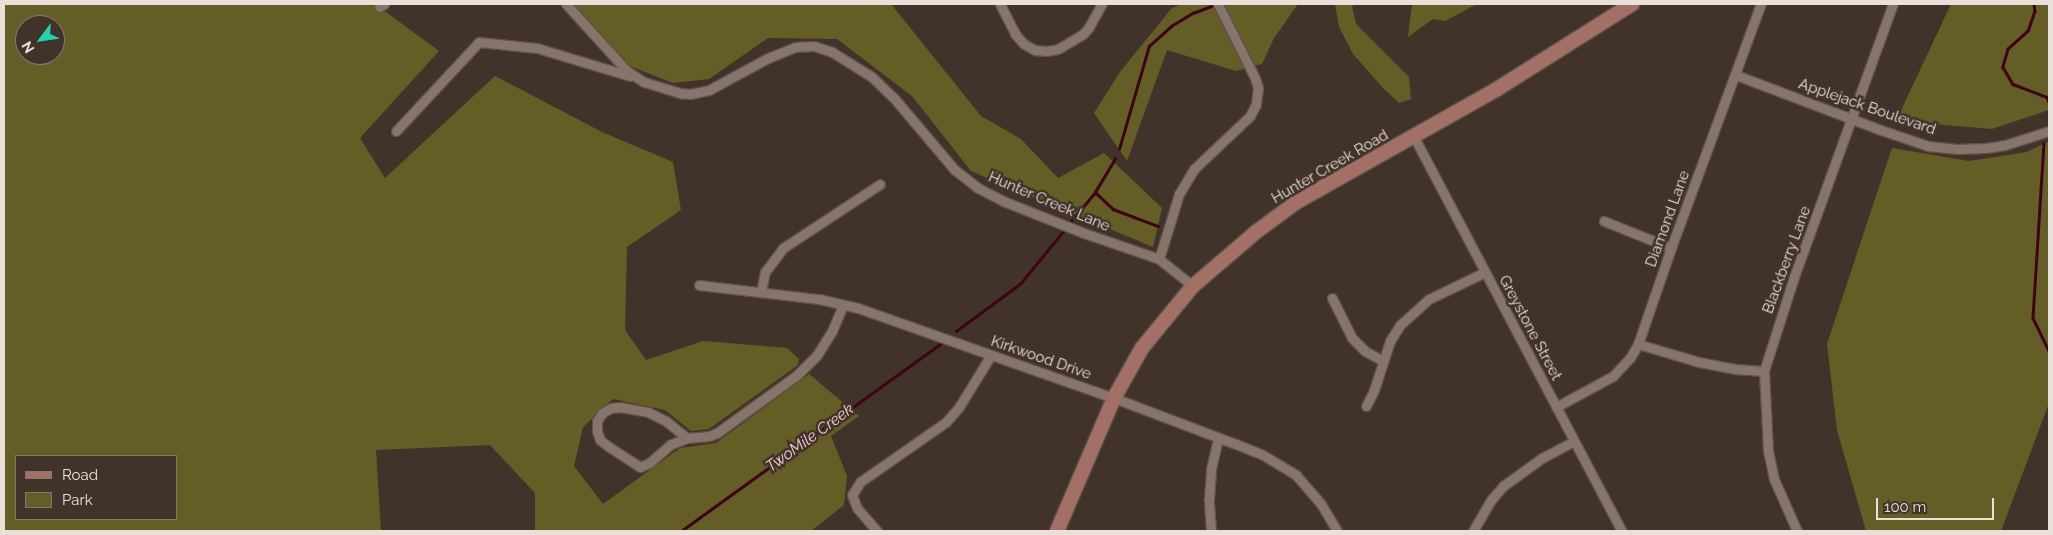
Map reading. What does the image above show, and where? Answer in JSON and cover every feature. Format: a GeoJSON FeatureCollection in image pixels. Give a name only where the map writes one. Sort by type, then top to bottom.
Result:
{"type":"FeatureCollection","features":[{"type":"Feature","properties":{"kind":"main road","name":"Hunter Creek Road"},"geometry":{"type":"LineString","coordinates":[[1057,531],[1114,398],[1142,348],[1193,286],[1248,238],[1295,203],[1497,89],[1632,4]]}},
{"type":"Feature","properties":{"kind":"street","name":"Hunter Creek Lane"},"geometry":{"type":"LineString","coordinates":[[566,4],[627,72],[635,77]]}},
{"type":"Feature","properties":{"kind":"street"},"geometry":{"type":"LineString","coordinates":[[1000,4],[1015,34],[1024,44],[1035,50],[1046,52],[1058,49],[1083,34],[1102,4]]}},
{"type":"Feature","properties":{"kind":"street"},"geometry":{"type":"LineString","coordinates":[[1193,286],[1159,259],[1179,194],[1194,168],[1250,116],[1256,104],[1258,88],[1255,78],[1218,4]]}},
{"type":"Feature","properties":{"kind":"street","name":"Diamond Lane"},"geometry":{"type":"LineString","coordinates":[[1556,407],[1614,376],[1630,358],[1638,344],[1670,248],[1736,75],[1760,4]]}},
{"type":"Feature","properties":{"kind":"street","name":"Blackberry Lane"},"geometry":{"type":"LineString","coordinates":[[1797,531],[1774,478],[1768,450],[1765,421],[1764,370],[1794,277],[1893,4]]}},
{"type":"Feature","properties":{"kind":"street","name":"Hunter Creek Lane"},"geometry":{"type":"LineString","coordinates":[[396,131],[479,42],[537,48],[635,77],[681,93],[700,93],[718,86],[777,54],[804,46],[823,48],[849,61],[872,77],[893,96],[955,170],[978,188],[1004,201],[1084,234],[1159,259]]}},
{"type":"Feature","properties":{"kind":"street","name":"Applejack Boulevard"},"geometry":{"type":"LineString","coordinates":[[1736,75],[1891,134],[1928,146],[1957,149],[2004,145],[2049,131]]}},
{"type":"Feature","properties":{"kind":"street","name":"Greystone Street"},"geometry":{"type":"LineString","coordinates":[[1414,137],[1622,531]]}},
{"type":"Feature","properties":{"kind":"street"},"geometry":{"type":"LineString","coordinates":[[761,292],[766,272],[783,248],[880,184]]}},
{"type":"Feature","properties":{"kind":"street"},"geometry":{"type":"LineString","coordinates":[[1604,221],[1670,248]]}},
{"type":"Feature","properties":{"kind":"street"},"geometry":{"type":"LineString","coordinates":[[1366,406],[1374,390],[1383,361],[1395,333],[1414,311],[1446,290],[1485,272]]}},
{"type":"Feature","properties":{"kind":"street","name":"Kirkwood Drive"},"geometry":{"type":"LineString","coordinates":[[699,285],[819,299],[843,305],[1114,398],[1218,438],[1262,455],[1296,475],[1321,504],[1337,531]]}},
{"type":"Feature","properties":{"kind":"street"},"geometry":{"type":"LineString","coordinates":[[1332,298],[1352,338],[1365,351],[1383,361]]}},
{"type":"Feature","properties":{"kind":"street"},"geometry":{"type":"LineString","coordinates":[[687,438],[666,420],[648,412],[629,408],[611,408],[602,413],[597,421],[597,431],[600,440],[640,467],[649,463],[671,444],[687,438],[709,436],[797,376],[817,355],[832,331],[843,305]]}},
{"type":"Feature","properties":{"kind":"street"},"geometry":{"type":"LineString","coordinates":[[1638,344],[1699,362],[1736,369],[1764,370]]}},
{"type":"Feature","properties":{"kind":"street"},"geometry":{"type":"LineString","coordinates":[[877,531],[857,508],[852,495],[860,482],[946,422],[959,407],[990,355]]}},
{"type":"Feature","properties":{"kind":"street"},"geometry":{"type":"LineString","coordinates":[[1211,531],[1209,499],[1211,469],[1218,438]]}},
{"type":"Feature","properties":{"kind":"street"},"geometry":{"type":"LineString","coordinates":[[1473,531],[1491,500],[1503,486],[1542,458],[1574,441]]}},
{"type":"Feature","properties":{"kind":"green space"},"geometry":{"type":"Polygon","coordinates":[[[4,4],[375,4],[439,51],[360,138],[385,178],[495,76],[602,132],[673,162],[681,210],[627,247],[625,330],[646,360],[703,341],[787,348],[799,359],[798,365],[709,429],[691,431],[665,410],[613,399],[583,427],[574,466],[603,504],[680,448],[716,443],[809,374],[859,416],[831,436],[847,476],[844,505],[811,531],[535,531],[535,493],[490,445],[376,450],[381,531],[4,531],[4,4]]]}},
{"type":"Feature","properties":{"kind":"green space"},"geometry":{"type":"Polygon","coordinates":[[[572,4],[891,4],[981,116],[1021,139],[1058,178],[1104,153],[1162,208],[1153,247],[971,171],[912,96],[837,39],[768,38],[709,79],[673,83],[630,66],[572,4]]]}},
{"type":"Feature","properties":{"kind":"green space"},"geometry":{"type":"Polygon","coordinates":[[[1181,4],[1298,4],[1274,38],[1262,64],[1236,71],[1167,50],[1127,161],[1094,113],[1120,72],[1171,9],[1181,4]]]}},
{"type":"Feature","properties":{"kind":"green space"},"geometry":{"type":"Polygon","coordinates":[[[1335,4],[1356,4],[1352,6],[1356,24],[1409,77],[1411,99],[1399,103],[1353,54],[1339,27],[1335,4]]]}},
{"type":"Feature","properties":{"kind":"green space"},"geometry":{"type":"Polygon","coordinates":[[[1412,4],[1477,4],[1445,21],[1433,19],[1408,37],[1412,4]]]}},
{"type":"Feature","properties":{"kind":"green space"},"geometry":{"type":"Polygon","coordinates":[[[1951,4],[2049,4],[2049,110],[1992,129],[1896,121],[1951,4]]]}},
{"type":"Feature","properties":{"kind":"green space"},"geometry":{"type":"Polygon","coordinates":[[[2049,141],[2049,403],[2001,531],[1866,531],[1837,430],[1827,344],[1892,148],[1969,161],[2027,152],[2049,141]]]}},
{"type":"Feature","properties":{"kind":"waterway","name":"TwoMile Creek"},"geometry":{"type":"LineString","coordinates":[[1119,149],[1149,46],[1171,26],[1193,13],[1216,4]]}},
{"type":"Feature","properties":{"kind":"waterway"},"geometry":{"type":"LineString","coordinates":[[2034,4],[2035,11],[2028,31],[2008,49],[2003,67],[2013,84],[2047,97],[2049,102]]}},
{"type":"Feature","properties":{"kind":"waterway"},"geometry":{"type":"LineString","coordinates":[[2044,143],[2033,318],[2049,351]]}},
{"type":"Feature","properties":{"kind":"waterway","name":"TwoMile Creek"},"geometry":{"type":"LineString","coordinates":[[1071,221],[1095,192],[1115,159]]}},
{"type":"Feature","properties":{"kind":"waterway"},"geometry":{"type":"LineString","coordinates":[[1095,192],[1113,209],[1158,226]]}},
{"type":"Feature","properties":{"kind":"waterway","name":"TwoMile Creek"},"geometry":{"type":"LineString","coordinates":[[956,331],[1020,284],[1065,229]]}},
{"type":"Feature","properties":{"kind":"waterway","name":"TwoMile Creek"},"geometry":{"type":"LineString","coordinates":[[681,531],[940,344]]}}]}
